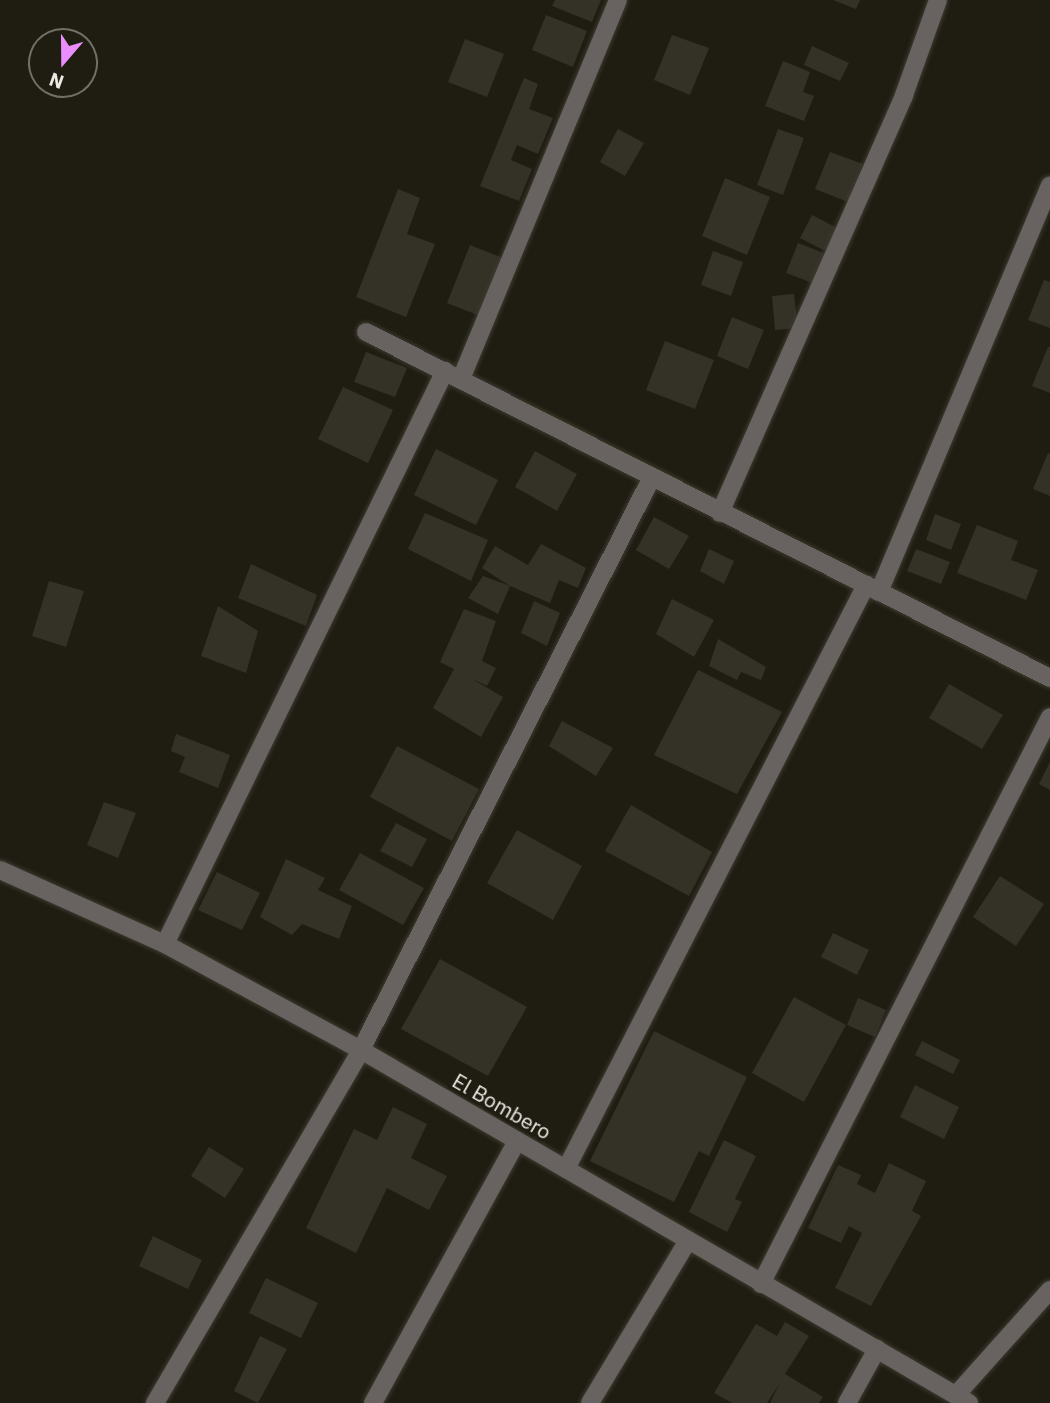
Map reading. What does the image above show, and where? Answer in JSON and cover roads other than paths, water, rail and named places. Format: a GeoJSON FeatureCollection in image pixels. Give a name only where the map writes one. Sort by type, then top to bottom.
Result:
{"type":"FeatureCollection","features":[{"type":"Feature","properties":{"kind":"street"},"geometry":{"type":"LineString","coordinates":[[165,944],[453,375],[618,0]]}},
{"type":"Feature","properties":{"kind":"street"},"geometry":{"type":"LineString","coordinates":[[720,513],[904,95],[938,0]]}},
{"type":"Feature","properties":{"kind":"street"},"geometry":{"type":"LineString","coordinates":[[566,1169],[873,589],[1050,186]]}},
{"type":"Feature","properties":{"kind":"street"},"geometry":{"type":"LineString","coordinates":[[366,332],[1050,678]]}},
{"type":"Feature","properties":{"kind":"street"},"geometry":{"type":"LineString","coordinates":[[155,1403],[361,1050],[652,477]]}},
{"type":"Feature","properties":{"kind":"street"},"geometry":{"type":"LineString","coordinates":[[761,1284],[1050,718]]}},
{"type":"Feature","properties":{"kind":"street","name":"El Bombero"},"geometry":{"type":"LineString","coordinates":[[0,870],[165,944],[361,1050],[687,1242],[963,1399]]}},
{"type":"Feature","properties":{"kind":"street"},"geometry":{"type":"LineString","coordinates":[[373,1403],[517,1141]]}},
{"type":"Feature","properties":{"kind":"street"},"geometry":{"type":"LineString","coordinates":[[590,1403],[687,1242]]}},
{"type":"Feature","properties":{"kind":"street"},"geometry":{"type":"LineString","coordinates":[[963,1399],[1050,1290]]}},
{"type":"Feature","properties":{"kind":"street"},"geometry":{"type":"LineString","coordinates":[[847,1403],[877,1349]]}}]}
